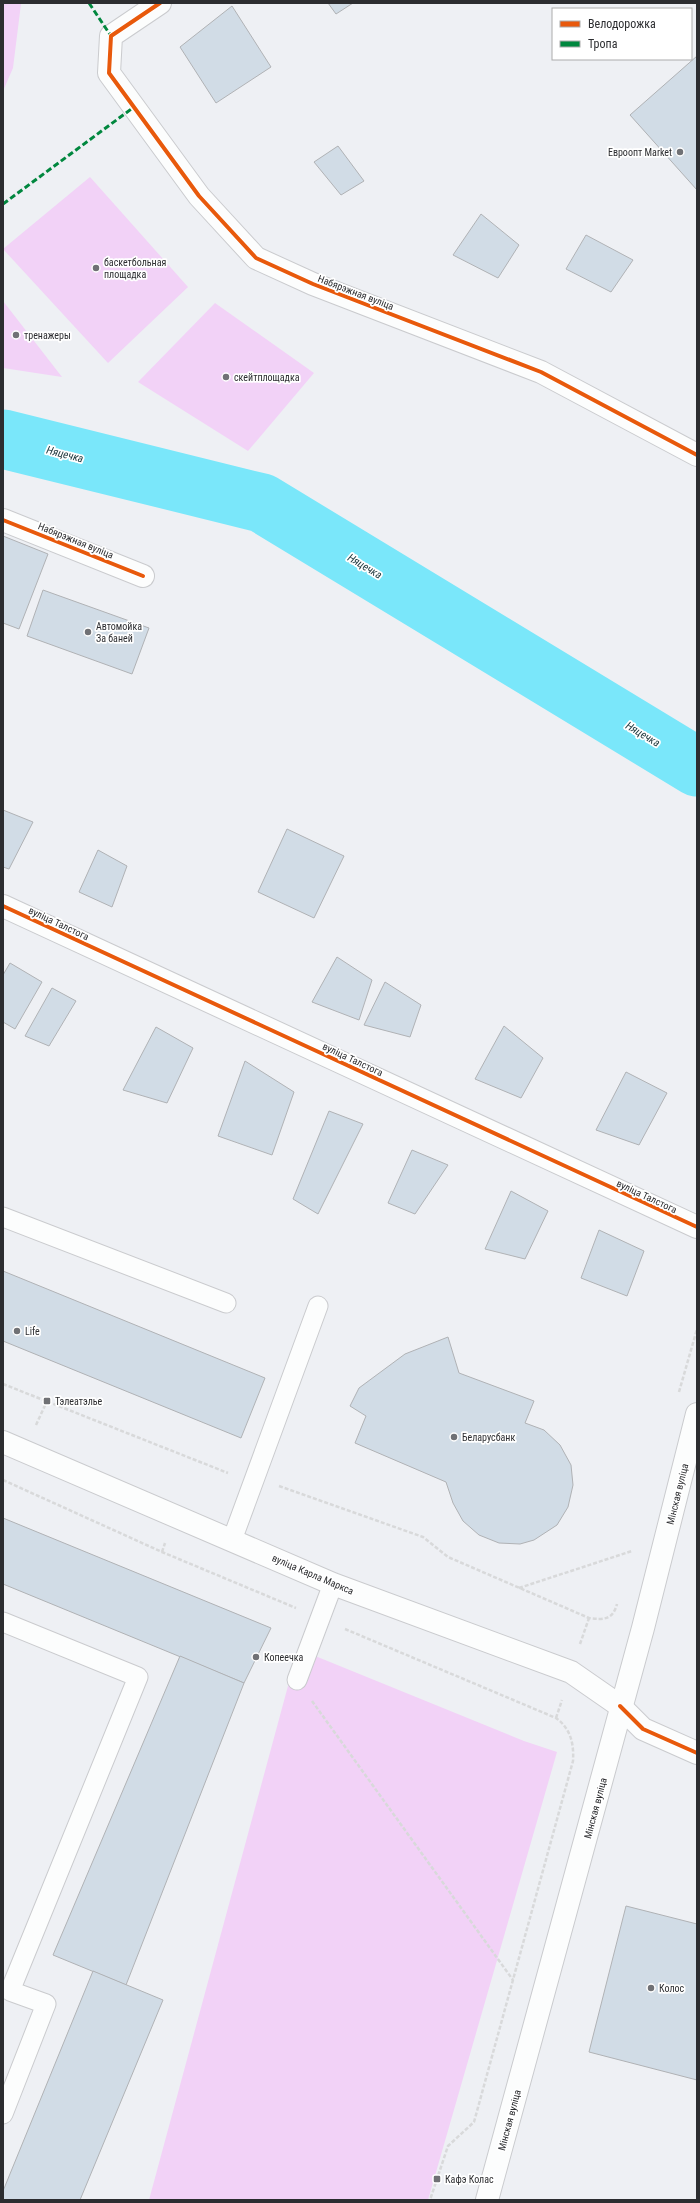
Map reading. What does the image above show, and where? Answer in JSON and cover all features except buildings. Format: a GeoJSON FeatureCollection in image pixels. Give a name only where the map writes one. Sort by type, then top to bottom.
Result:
{"type":"FeatureCollection","features":[{"type":"Feature","properties":{"kind":"street","name":"Набярэжная вуліца"},"geometry":{"type":"LineString","coordinates":[[160,3],[111,36],[109,73],[199,196],[256,258],[313,284],[541,372],[697,455]]}},
{"type":"Feature","properties":{"kind":"street","name":"Набярэжная вуліца"},"geometry":{"type":"LineString","coordinates":[[3,520],[143,576]]}},
{"type":"Feature","properties":{"kind":"street","name":"вуліца Талстога"},"geometry":{"type":"LineString","coordinates":[[3,906],[697,1227]]}},
{"type":"Feature","properties":{"kind":"street","name":"Мінская вуліца"},"geometry":{"type":"LineString","coordinates":[[487,2200],[604,1772],[620,1706],[643,1628],[697,1414]]}},
{"type":"Feature","properties":{"kind":"street","name":"вуліца Карла Маркса"},"geometry":{"type":"LineString","coordinates":[[3,1442],[333,1584],[571,1672],[620,1706],[643,1729],[697,1753]]}},
{"type":"Feature","properties":{"kind":"lane"},"geometry":{"type":"LineString","coordinates":[[3,1217],[226,1303]]}},
{"type":"Feature","properties":{"kind":"lane"},"geometry":{"type":"LineString","coordinates":[[232,1540],[318,1306]]}},
{"type":"Feature","properties":{"kind":"lane"},"geometry":{"type":"LineString","coordinates":[[297,1680],[333,1584]]}},
{"type":"Feature","properties":{"kind":"lane"},"geometry":{"type":"LineString","coordinates":[[3,1622],[138,1677],[10,1991],[46,2004],[3,2114]]}},
{"type":"Feature","properties":{"kind":"path"},"geometry":{"type":"LineString","coordinates":[[3,1384],[223,1472],[271,1483],[423,1537],[448,1557],[590,1618],[605,1620],[616,1610]]}},
{"type":"Feature","properties":{"kind":"path"},"geometry":{"type":"LineString","coordinates":[[3,1480],[162,1552],[320,1618],[409,1658],[556,1718],[565,1725],[574,1748],[574,1761],[474,2122],[448,2146],[430,2200]]}},
{"type":"Feature","properties":{"kind":"path"},"geometry":{"type":"LineString","coordinates":[[519,1588],[632,1551]]}},
{"type":"Feature","properties":{"kind":"path"},"geometry":{"type":"LineString","coordinates":[[297,1680],[513,1980]]}},
{"type":"Feature","properties":{"kind":"shaded area"},"geometry":{"type":"Polygon","coordinates":[[[3,3],[21,4],[13,68],[3,91],[3,3]]]}},
{"type":"Feature","properties":{"kind":"shaded area","name":"баскетбольная площадка"},"geometry":{"type":"Polygon","coordinates":[[[90,177],[188,287],[108,363],[3,249],[90,177]]]}},
{"type":"Feature","properties":{"kind":"shaded area","name":"тренажеры"},"geometry":{"type":"Polygon","coordinates":[[[3,301],[62,377],[3,368],[3,301]]]}},
{"type":"Feature","properties":{"kind":"shaded area","name":"скейтплощадка"},"geometry":{"type":"Polygon","coordinates":[[[215,303],[314,373],[248,451],[138,382],[215,303]]]}},
{"type":"Feature","properties":{"kind":"shaded area"},"geometry":{"type":"Polygon","coordinates":[[[298,1649],[524,1741],[557,1752],[428,2200],[149,2200],[298,1649]]]}},
{"type":"Feature","properties":{"kind":"waterway","name":"Няцечка"},"geometry":{"type":"LineString","coordinates":[[3,439],[262,503],[697,767]]}},
{"type":"Feature","properties":{"kind":"marked path"},"geometry":{"type":"LineString","coordinates":[[89,3],[111,36]]}},
{"type":"Feature","properties":{"kind":"marked path"},"geometry":{"type":"LineString","coordinates":[[3,204],[134,107]]}},
{"type":"Feature","properties":{"kind":"cycle path"},"geometry":{"type":"LineString","coordinates":[[160,3],[111,36],[109,73],[199,196],[256,258],[313,284],[541,372],[697,455]]}},
{"type":"Feature","properties":{"kind":"cycle path"},"geometry":{"type":"LineString","coordinates":[[3,520],[143,576]]}},
{"type":"Feature","properties":{"kind":"cycle path"},"geometry":{"type":"LineString","coordinates":[[3,906],[697,1227]]}},
{"type":"Feature","properties":{"kind":"cycle path"},"geometry":{"type":"LineString","coordinates":[[620,1706],[643,1729],[697,1753]]}},
{"type":"Feature","properties":{"kind":"place","name":"Евроопт Market"},"geometry":{"type":"Point","coordinates":[680,152]}},
{"type":"Feature","properties":{"kind":"place","name":"баскетбольная площадка"},"geometry":{"type":"Point","coordinates":[96,268]}},
{"type":"Feature","properties":{"kind":"place","name":"тренажеры"},"geometry":{"type":"Point","coordinates":[16,335]}},
{"type":"Feature","properties":{"kind":"place","name":"скейтплощадка"},"geometry":{"type":"Point","coordinates":[226,377]}},
{"type":"Feature","properties":{"kind":"place","name":"Автомойка За баней"},"geometry":{"type":"Point","coordinates":[88,632]}},
{"type":"Feature","properties":{"kind":"place","name":"Life"},"geometry":{"type":"Point","coordinates":[17,1331]}},
{"type":"Feature","properties":{"kind":"place","name":"Тэлеатэлье"},"geometry":{"type":"Point","coordinates":[47,1401]}},
{"type":"Feature","properties":{"kind":"place","name":"Беларусбанк"},"geometry":{"type":"Point","coordinates":[454,1437]}},
{"type":"Feature","properties":{"kind":"place","name":"Копеечка"},"geometry":{"type":"Point","coordinates":[256,1657]}},
{"type":"Feature","properties":{"kind":"place","name":"Колос"},"geometry":{"type":"Point","coordinates":[651,1988]}},
{"type":"Feature","properties":{"kind":"place","name":"Кафэ Колас"},"geometry":{"type":"Point","coordinates":[437,2179]}}]}
